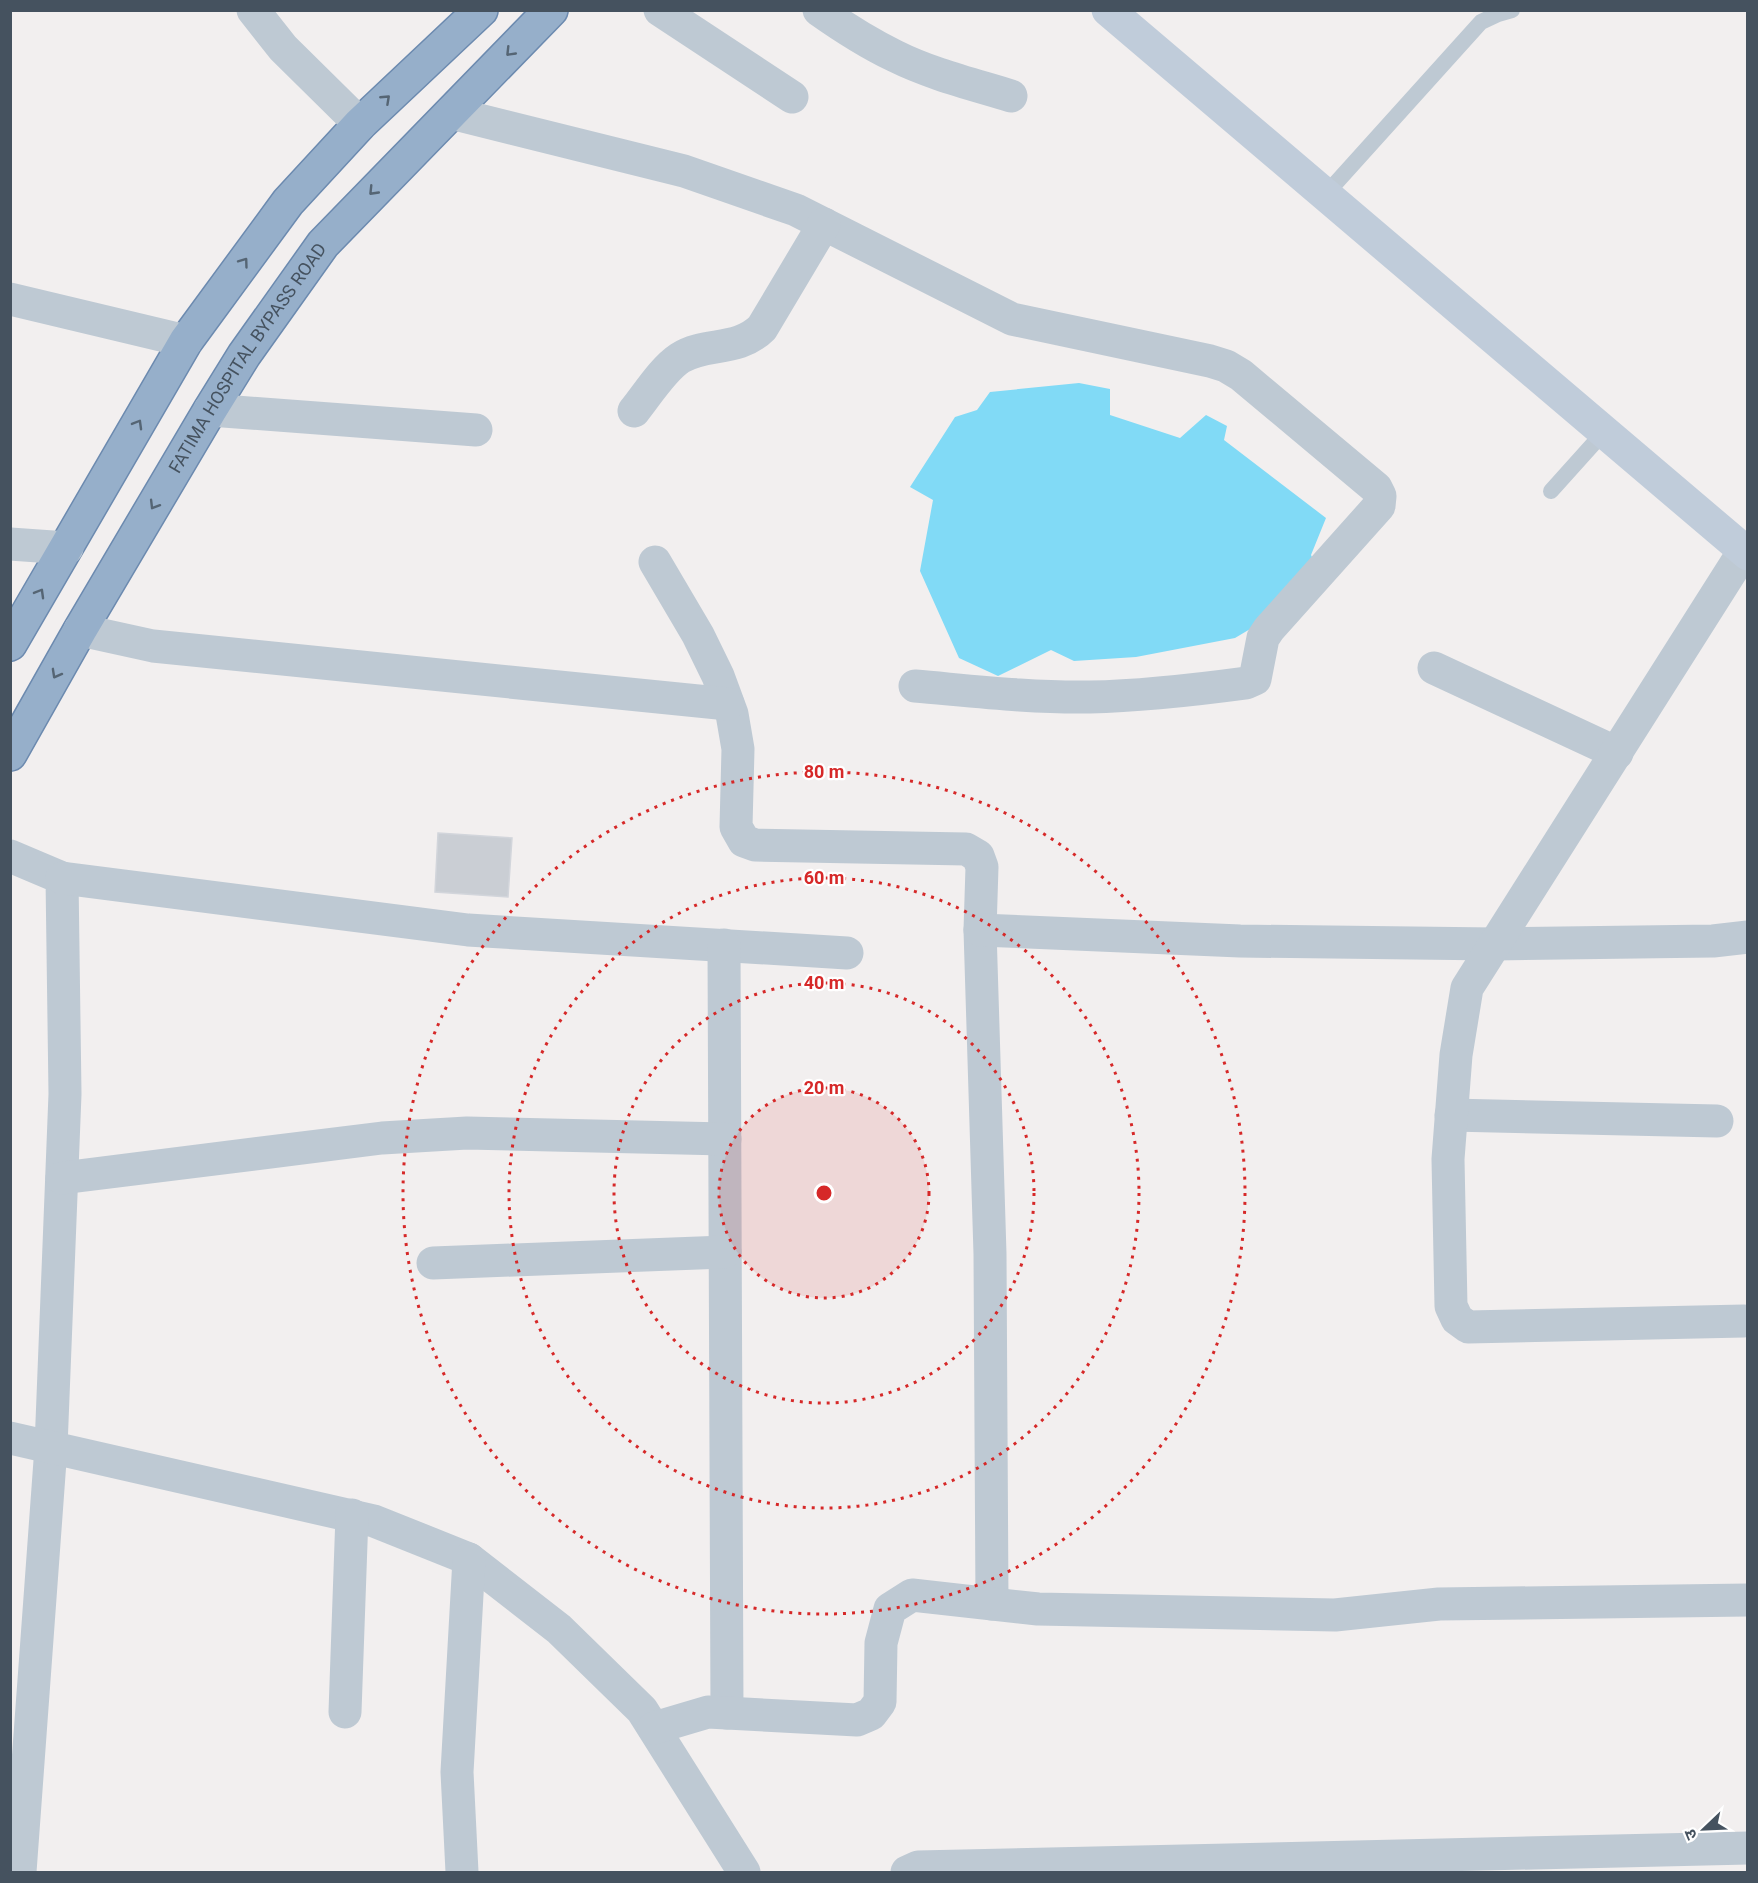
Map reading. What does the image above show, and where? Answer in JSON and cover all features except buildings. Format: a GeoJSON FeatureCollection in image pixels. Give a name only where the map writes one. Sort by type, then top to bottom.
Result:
{"type":"FeatureCollection","features":[{"type":"Feature","properties":{"kind":"highway"},"geometry":{"type":"LineString","coordinates":[[10,644],[186,341],[288,202],[360,124],[482,10]]}},
{"type":"Feature","properties":{"kind":"highway","name":"FATIMA HOSPITAL BYPASS ROAD"},"geometry":{"type":"LineString","coordinates":[[10,754],[80,630],[210,410],[244,356],[323,244],[551,10]]}},
{"type":"Feature","properties":{"kind":"main road"},"geometry":{"type":"LineString","coordinates":[[1108,10],[1746,553]]}},
{"type":"Feature","properties":{"kind":"street"},"geometry":{"type":"LineString","coordinates":[[660,10],[792,97]]}},
{"type":"Feature","properties":{"kind":"street"},"geometry":{"type":"LineString","coordinates":[[819,10],[852,34],[896,57],[1011,96]]}},
{"type":"Feature","properties":{"kind":"street"},"geometry":{"type":"LineString","coordinates":[[262,16],[283,48],[360,124]]}},
{"type":"Feature","properties":{"kind":"street"},"geometry":{"type":"LineString","coordinates":[[451,112],[684,171],[796,210],[1012,319],[1226,366],[1241,375],[1367,480],[1376,488],[1380,496],[1379,506],[1269,629],[1263,638],[1255,679],[1246,683],[1165,693],[1089,697],[1046,697],[915,686]]}},
{"type":"Feature","properties":{"kind":"street"},"geometry":{"type":"LineString","coordinates":[[634,411],[671,365],[680,358],[690,353],[741,342],[753,337],[762,328],[824,224]]}},
{"type":"Feature","properties":{"kind":"street"},"geometry":{"type":"LineString","coordinates":[[10,299],[186,341]]}},
{"type":"Feature","properties":{"kind":"street"},"geometry":{"type":"LineString","coordinates":[[210,410],[476,430]]}},
{"type":"Feature","properties":{"kind":"street"},"geometry":{"type":"LineString","coordinates":[[10,544],[67,548]]}},
{"type":"Feature","properties":{"kind":"street"},"geometry":{"type":"LineString","coordinates":[[1744,1321],[1468,1326],[1457,1319],[1451,1306],[1448,1159],[1456,1055],[1467,988],[1746,553]]}},
{"type":"Feature","properties":{"kind":"street"},"geometry":{"type":"LineString","coordinates":[[655,562],[698,635],[718,676],[728,704],[738,749],[736,827],[744,841],[755,845],[966,849],[978,856],[982,867],[980,930],[990,1254],[992,1604]]}},
{"type":"Feature","properties":{"kind":"street"},"geometry":{"type":"LineString","coordinates":[[80,630],[153,646],[728,704]]}},
{"type":"Feature","properties":{"kind":"street"},"geometry":{"type":"LineString","coordinates":[[1434,668],[1617,753]]}},
{"type":"Feature","properties":{"kind":"street"},"geometry":{"type":"LineString","coordinates":[[10,856],[62,878],[468,930],[847,953]]}},
{"type":"Feature","properties":{"kind":"street"},"geometry":{"type":"LineString","coordinates":[[20,1872],[51,1447],[65,1094],[62,878]]}},
{"type":"Feature","properties":{"kind":"street"},"geometry":{"type":"LineString","coordinates":[[980,930],[1240,941],[1495,944],[1713,941],[1748,937]]}},
{"type":"Feature","properties":{"kind":"street"},"geometry":{"type":"LineString","coordinates":[[724,945],[727,1713]]}},
{"type":"Feature","properties":{"kind":"street"},"geometry":{"type":"LineString","coordinates":[[1451,1115],[1717,1121]]}},
{"type":"Feature","properties":{"kind":"street"},"geometry":{"type":"LineString","coordinates":[[62,1178],[382,1138],[467,1133],[725,1139]]}},
{"type":"Feature","properties":{"kind":"street"},"geometry":{"type":"LineString","coordinates":[[433,1263],[725,1252]]}},
{"type":"Feature","properties":{"kind":"street"},"geometry":{"type":"LineString","coordinates":[[10,1438],[352,1515],[374,1521],[469,1559],[559,1629],[642,1710],[744,1872]]}},
{"type":"Feature","properties":{"kind":"street"},"geometry":{"type":"LineString","coordinates":[[345,1712],[352,1515]]}},
{"type":"Feature","properties":{"kind":"street"},"geometry":{"type":"LineString","coordinates":[[462,1872],[457,1773],[469,1559]]}},
{"type":"Feature","properties":{"kind":"street"},"geometry":{"type":"LineString","coordinates":[[654,1728],[708,1712],[857,1720],[871,1714],[880,1702],[881,1642],[890,1609],[912,1595],[1038,1609],[1335,1615],[1439,1604],[1748,1600]]}},
{"type":"Feature","properties":{"kind":"street"},"geometry":{"type":"LineString","coordinates":[[907,1872],[918,1867],[1642,1861],[1748,1848]]}},
{"type":"Feature","properties":{"kind":"lane"},"geometry":{"type":"LineString","coordinates":[[1325,195],[1481,22],[1512,10]]}},
{"type":"Feature","properties":{"kind":"lane"},"geometry":{"type":"LineString","coordinates":[[1551,491],[1604,432]]}},
{"type":"Feature","properties":{"kind":"water"},"geometry":{"type":"Polygon","coordinates":[[[1079,383],[1110,389],[1110,415],[1180,438],[1206,415],[1227,426],[1224,440],[1326,518],[1311,555],[1320,574],[1292,604],[1235,638],[1136,657],[1074,661],[1051,650],[998,676],[959,658],[920,571],[933,500],[910,487],[955,417],[977,410],[990,392],[1079,383]]]}}]}
